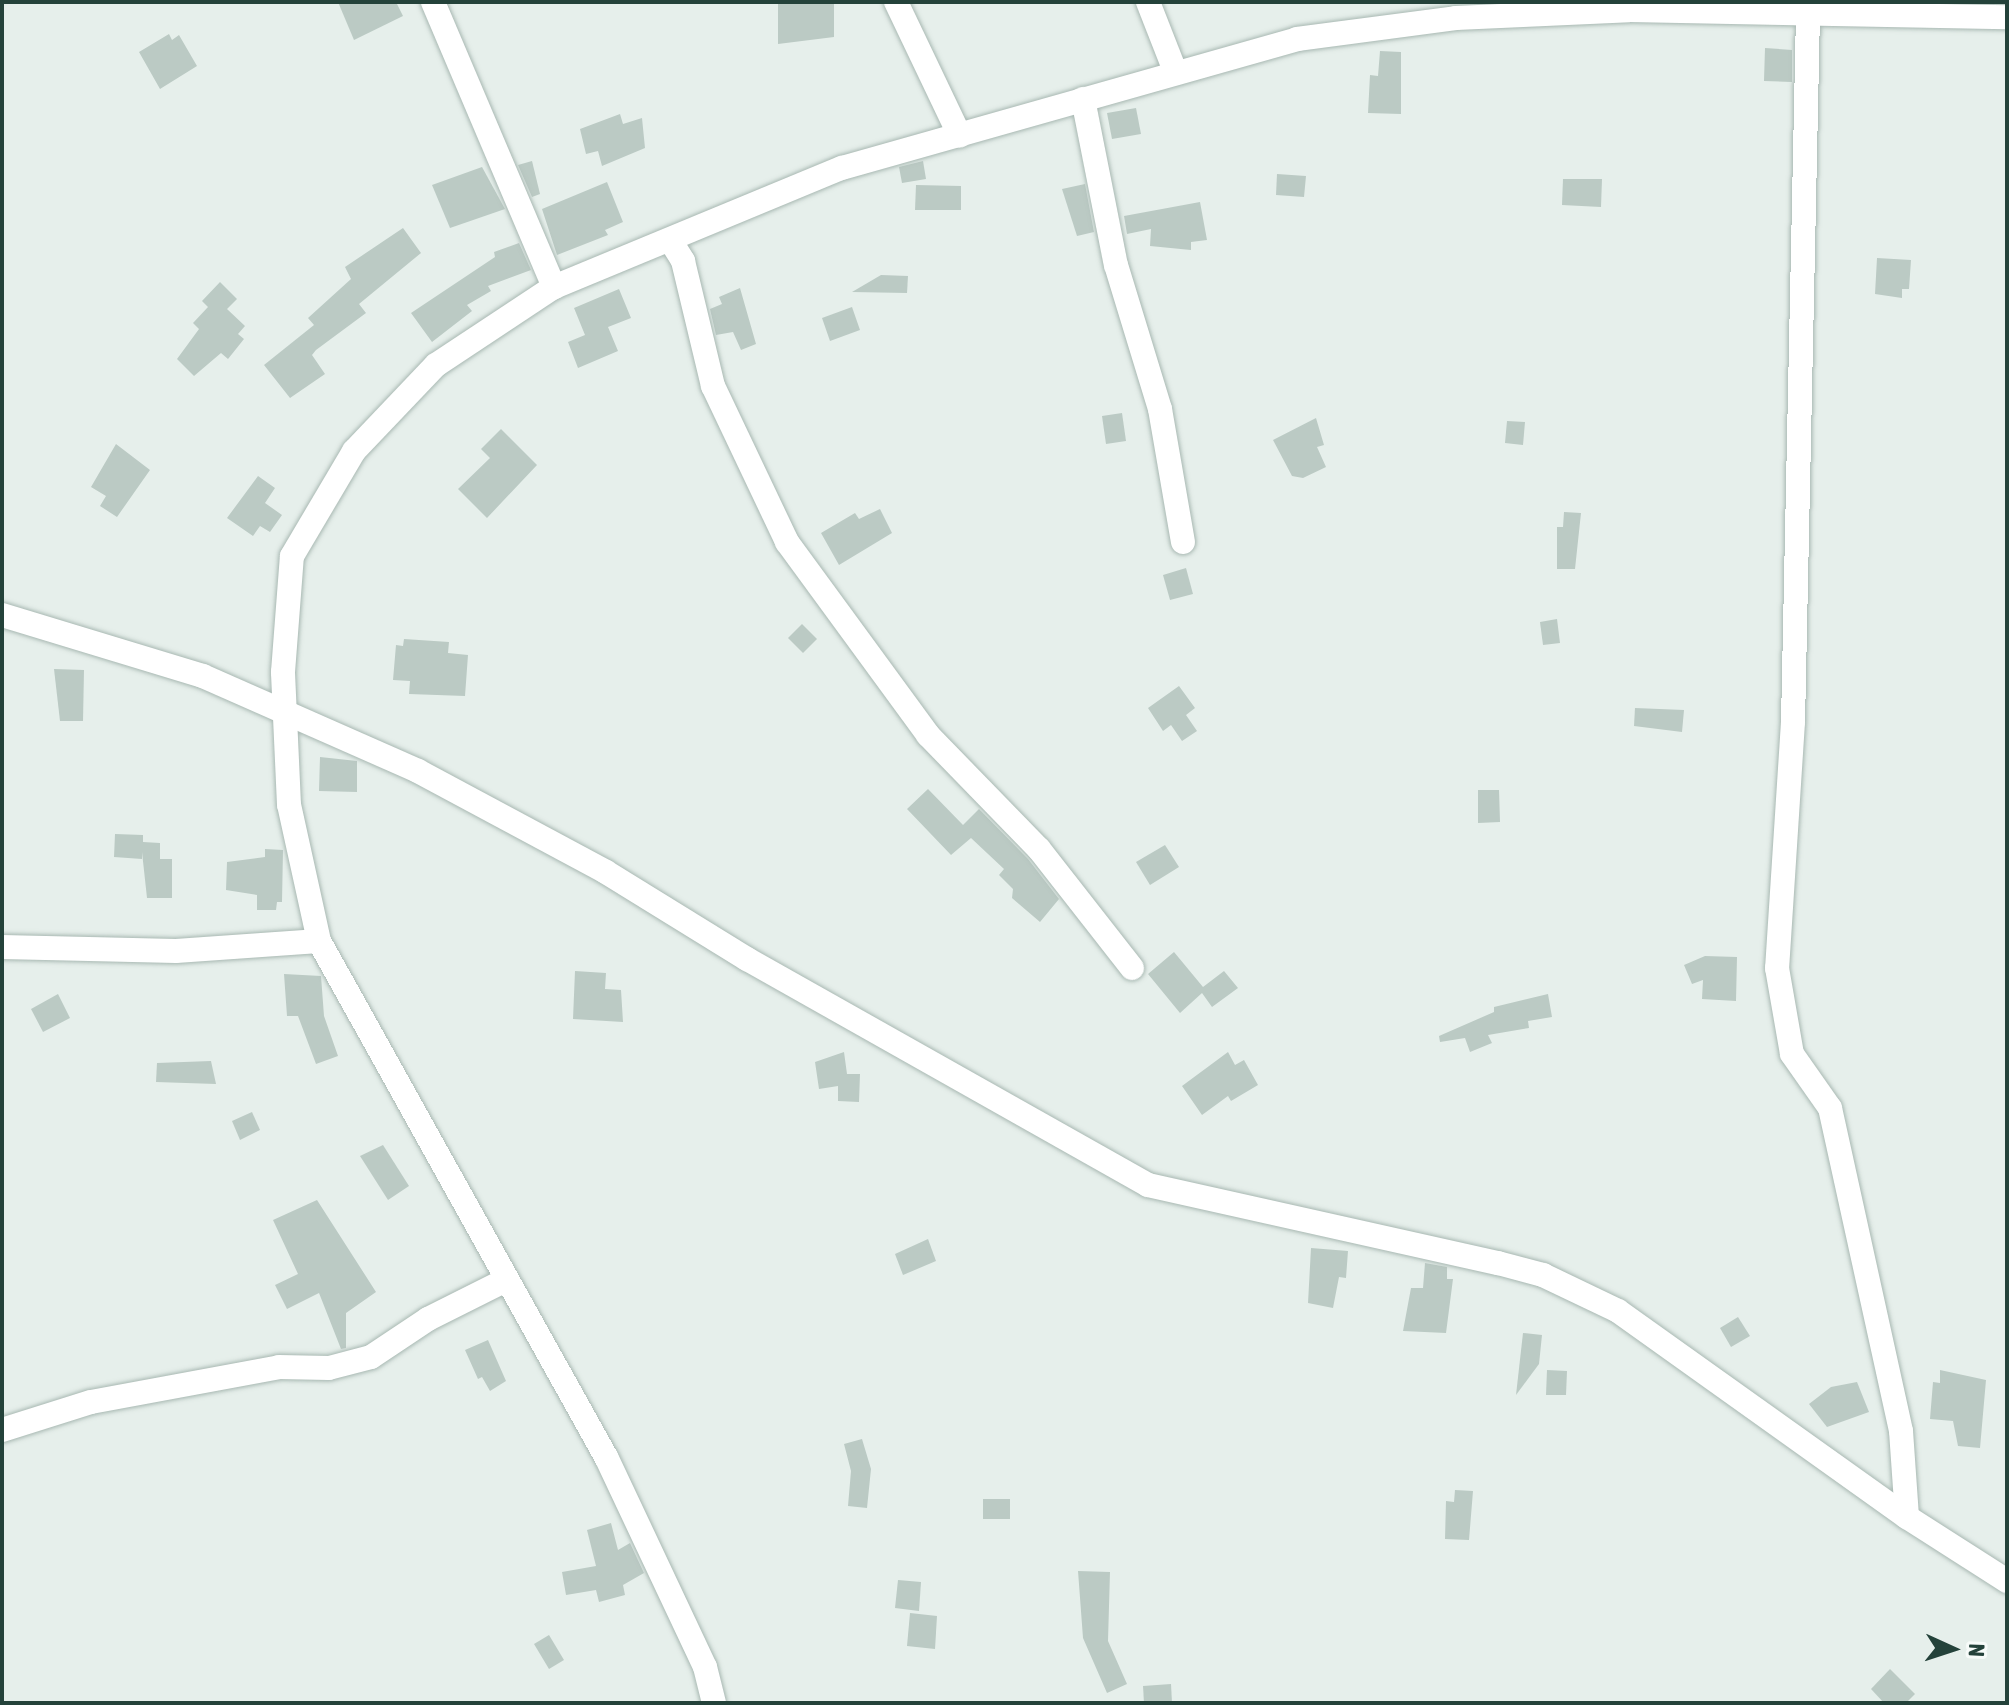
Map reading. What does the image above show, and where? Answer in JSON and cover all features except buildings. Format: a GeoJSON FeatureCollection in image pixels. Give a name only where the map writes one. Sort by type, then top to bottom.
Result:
{"type":"FeatureCollection","features":[{"type":"Feature","properties":{"kind":"street"},"geometry":{"type":"LineString","coordinates":[[433,2],[554,287]]}},
{"type":"Feature","properties":{"kind":"street"},"geometry":{"type":"LineString","coordinates":[[896,2],[960,136]]}},
{"type":"Feature","properties":{"kind":"street"},"geometry":{"type":"LineString","coordinates":[[1148,2],[1175,71]]}},
{"type":"Feature","properties":{"kind":"street"},"geometry":{"type":"LineString","coordinates":[[714,1703],[705,1667],[639,1524],[319,941],[289,805],[281,708],[292,556],[354,451],[436,365],[554,287],[842,168],[1175,71],[1297,39],[1456,18],[1629,10],[2007,17]]}},
{"type":"Feature","properties":{"kind":"street"},"geometry":{"type":"LineString","coordinates":[[1808,13],[1793,722],[1777,968],[1792,1054],[1830,1108],[1901,1431],[1907,1517]]}},
{"type":"Feature","properties":{"kind":"street"},"geometry":{"type":"LineString","coordinates":[[1083,99],[1116,265],[1160,409],[1183,542]]}},
{"type":"Feature","properties":{"kind":"street"},"geometry":{"type":"LineString","coordinates":[[670,240],[683,261],[713,386],[787,542],[928,735],[1039,849],[1132,968]]}},
{"type":"Feature","properties":{"kind":"street"},"geometry":{"type":"LineString","coordinates":[[2,615],[203,676],[418,771],[606,872],[747,959],[1148,1185],[1543,1275],[1618,1311],[1907,1517],[2007,1581]]}},
{"type":"Feature","properties":{"kind":"street"},"geometry":{"type":"LineString","coordinates":[[2,947],[176,951],[319,941]]}},
{"type":"Feature","properties":{"kind":"street"},"geometry":{"type":"LineString","coordinates":[[2,1430],[91,1402],[279,1367],[329,1368],[371,1357],[428,1319],[506,1280]]}}]}
